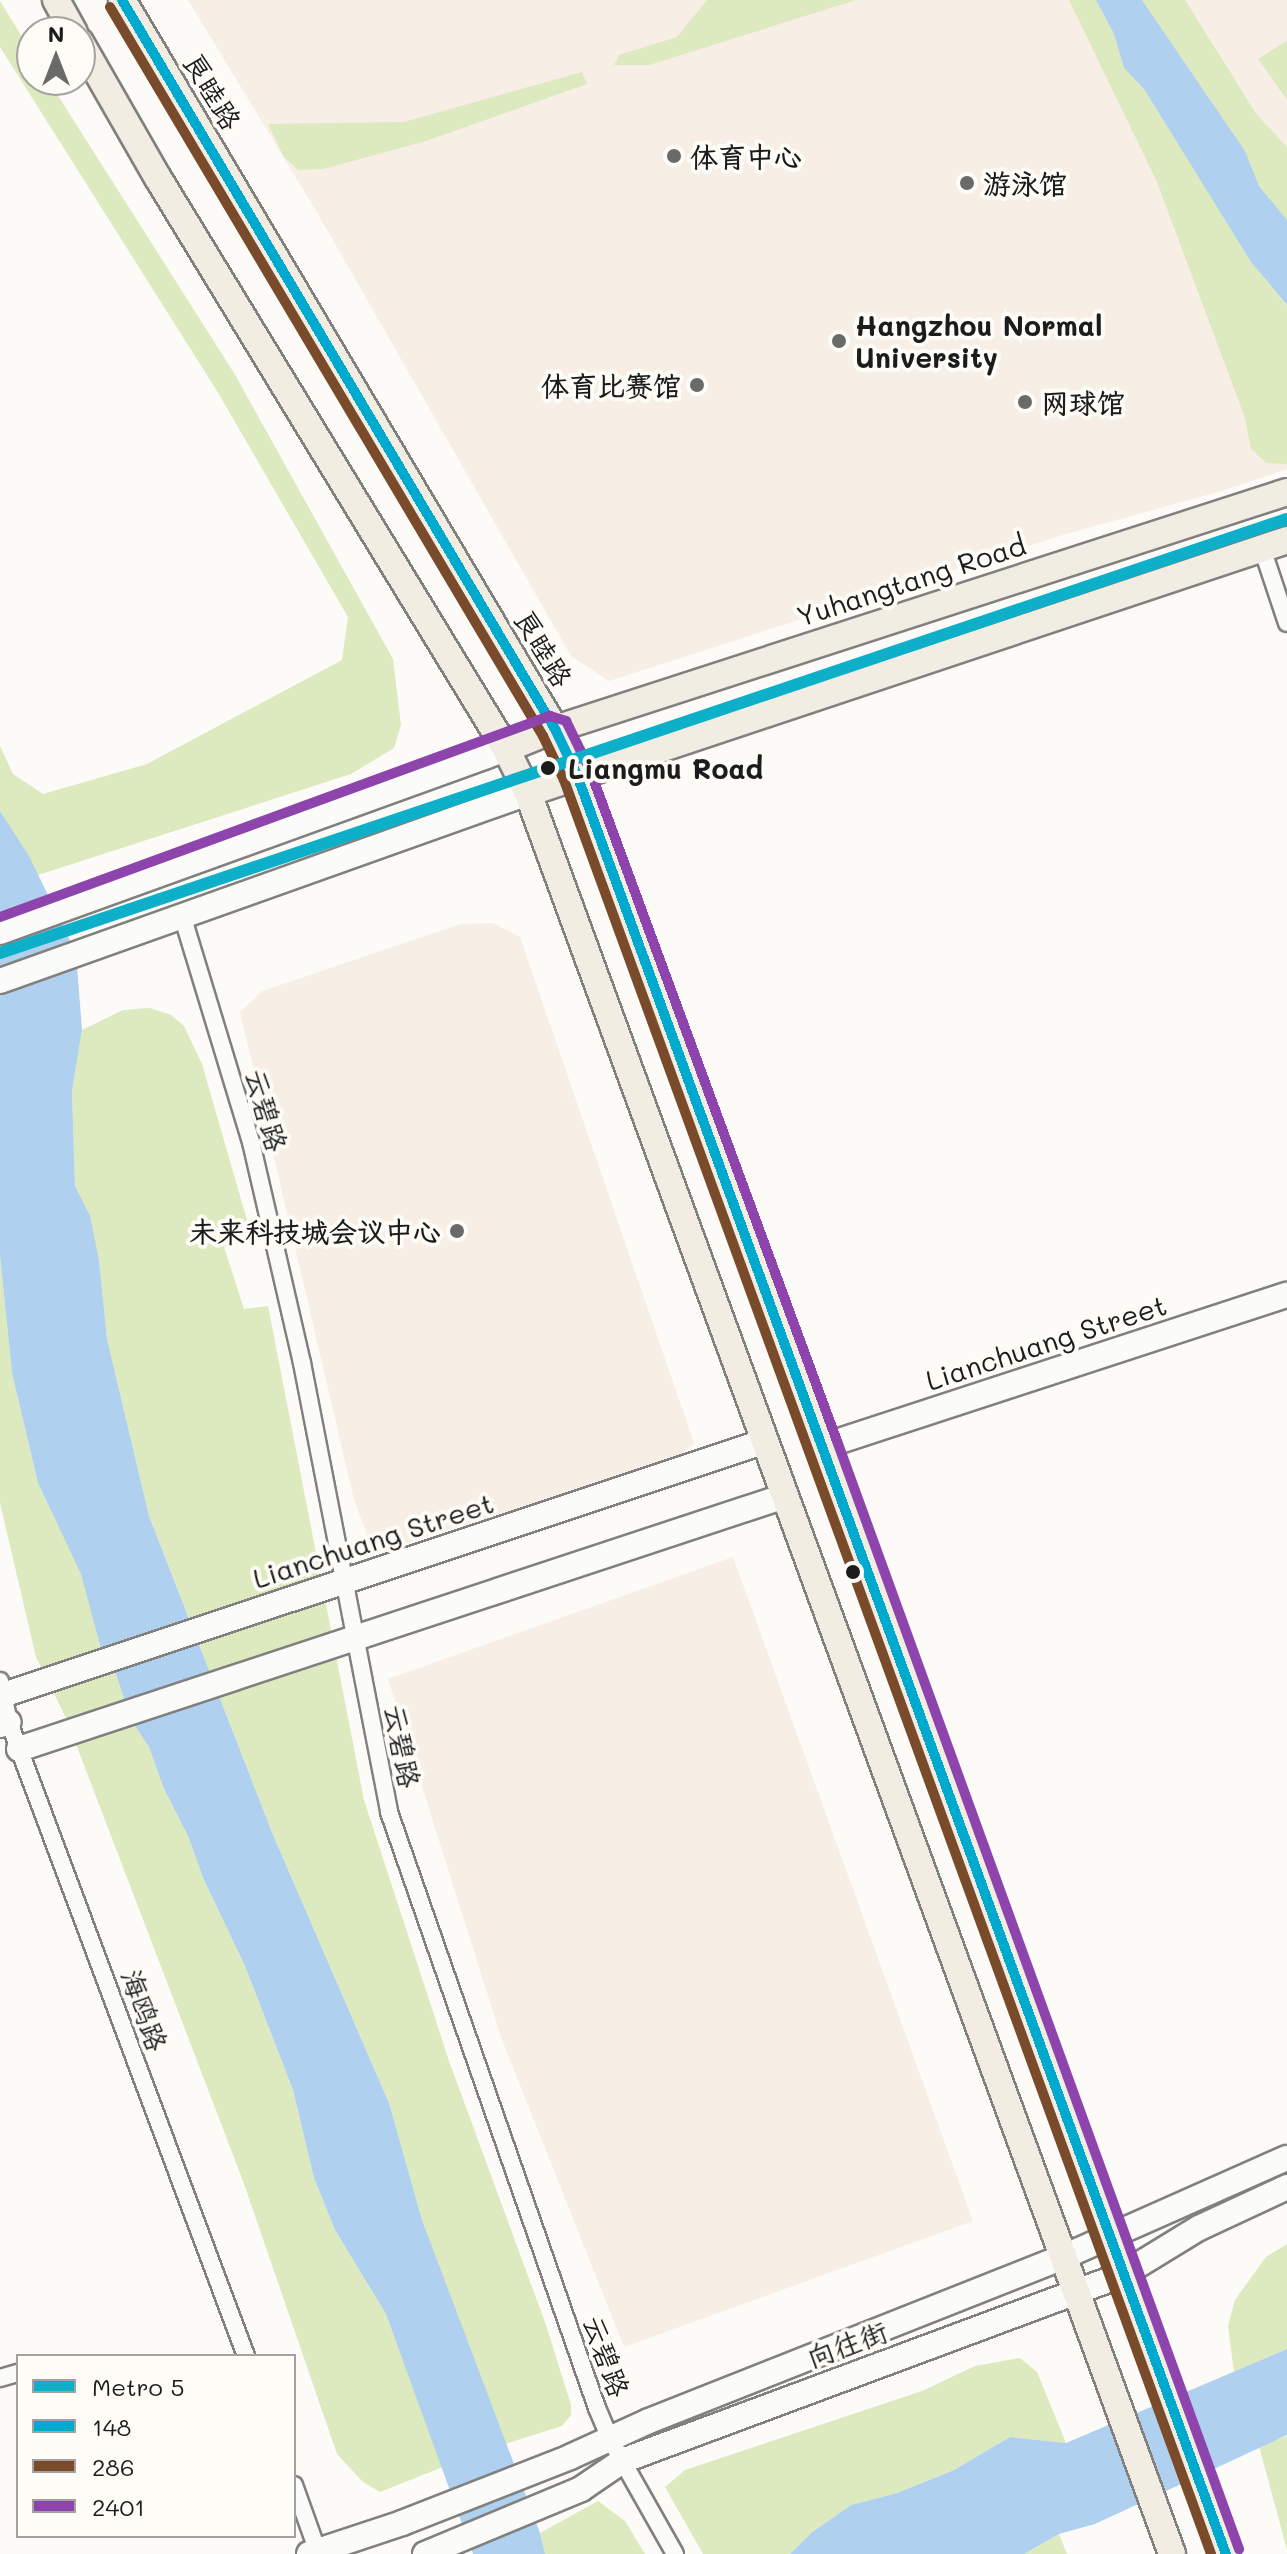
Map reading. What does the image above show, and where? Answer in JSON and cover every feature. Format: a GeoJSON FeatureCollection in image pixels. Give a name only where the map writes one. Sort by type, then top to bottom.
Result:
{"type":"FeatureCollection","features":[{"type":"Feature","properties":{"kind":"main road","name":"良睦路"},"geometry":{"type":"LineString","coordinates":[[122,0],[555,729],[577,775],[824,1446],[1153,2361],[1222,2542]]}},
{"type":"Feature","properties":{"kind":"main road"},"geometry":{"type":"LineString","coordinates":[[96,70],[158,178],[506,749],[528,793],[1061,2258],[1109,2379],[1171,2551]]}},
{"type":"Feature","properties":{"kind":"main road","name":"Yuhangtang Road"},"geometry":{"type":"LineString","coordinates":[[506,749],[555,729],[1287,492]]}},
{"type":"Feature","properties":{"kind":"main road"},"geometry":{"type":"LineString","coordinates":[[528,793],[1287,540]]}},
{"type":"Feature","properties":{"kind":"street"},"geometry":{"type":"LineString","coordinates":[[1262,548],[1287,623]]}},
{"type":"Feature","properties":{"kind":"street"},"geometry":{"type":"LineString","coordinates":[[0,932],[506,749]]}},
{"type":"Feature","properties":{"kind":"street"},"geometry":{"type":"LineString","coordinates":[[0,981],[528,793]]}},
{"type":"Feature","properties":{"kind":"street","name":"云碧路"},"geometry":{"type":"LineString","coordinates":[[182,915],[251,1142],[302,1363],[389,1812],[610,2439],[675,2554]]}},
{"type":"Feature","properties":{"kind":"street","name":"Lianchuang Street"},"geometry":{"type":"LineString","coordinates":[[824,1446],[1287,1295]]}},
{"type":"Feature","properties":{"kind":"street","name":"Lianchuang Street"},"geometry":{"type":"LineString","coordinates":[[1,1691],[77,1671],[765,1441]]}},
{"type":"Feature","properties":{"kind":"street"},"geometry":{"type":"LineString","coordinates":[[19,1749],[785,1496]]}},
{"type":"Feature","properties":{"kind":"street","name":"海鸥路"},"geometry":{"type":"LineString","coordinates":[[1,1691],[5,1724],[19,1749],[245,2354]]}},
{"type":"Feature","properties":{"kind":"street","name":"向往街"},"geometry":{"type":"LineString","coordinates":[[313,2553],[402,2523],[570,2457],[1061,2258],[1287,2158]]}},
{"type":"Feature","properties":{"kind":"street","name":"向往街"},"geometry":{"type":"LineString","coordinates":[[425,2554],[581,2489],[622,2461],[1122,2275],[1199,2228],[1287,2187]]}},
{"type":"Feature","properties":{"kind":"street"},"geometry":{"type":"LineString","coordinates":[[296,2492],[313,2553]]}},
{"type":"Feature","properties":{"kind":"shaded area","name":"Hangzhou Normal University"},"geometry":{"type":"Polygon","coordinates":[[[188,0],[1287,0],[1287,469],[1222,491],[1066,534],[609,681],[571,656],[318,214],[188,0]]]}},
{"type":"Feature","properties":{"kind":"shaded area"},"geometry":{"type":"Polygon","coordinates":[[[493,923],[520,937],[694,1443],[678,1458],[401,1545],[368,1537],[354,1500],[240,1012],[262,991],[461,924],[493,923]]]}},
{"type":"Feature","properties":{"kind":"shaded area"},"geometry":{"type":"Polygon","coordinates":[[[733,1557],[973,2221],[624,2347],[501,2037],[388,1679],[733,1557]]]}},
{"type":"Feature","properties":{"kind":"green space"},"geometry":{"type":"Polygon","coordinates":[[[707,0],[856,0],[649,65],[614,65],[619,55],[677,37],[707,0]]]}},
{"type":"Feature","properties":{"kind":"green space"},"geometry":{"type":"Polygon","coordinates":[[[1069,0],[1096,0],[1114,34],[1124,68],[1144,89],[1251,262],[1287,306],[1287,464],[1267,463],[1251,449],[1245,418],[1157,182],[1069,0]]]}},
{"type":"Feature","properties":{"kind":"green space"},"geometry":{"type":"Polygon","coordinates":[[[1142,0],[1185,0],[1257,115],[1287,147],[1287,220],[1259,186],[1245,151],[1142,0]]]}},
{"type":"Feature","properties":{"kind":"green space"},"geometry":{"type":"Polygon","coordinates":[[[0,1],[16,27],[16,72],[0,47],[0,1]]]}},
{"type":"Feature","properties":{"kind":"green space"},"geometry":{"type":"Polygon","coordinates":[[[1287,41],[1287,100],[1258,59],[1287,41]]]}},
{"type":"Feature","properties":{"kind":"green space"},"geometry":{"type":"Polygon","coordinates":[[[582,72],[587,84],[426,141],[323,169],[298,170],[284,157],[268,124],[404,122],[582,72]]]}},
{"type":"Feature","properties":{"kind":"green space"},"geometry":{"type":"Polygon","coordinates":[[[31,96],[58,96],[234,373],[393,659],[401,725],[394,748],[351,774],[38,875],[0,811],[0,746],[13,774],[43,794],[147,764],[342,660],[348,617],[217,391],[31,96]]]}},
{"type":"Feature","properties":{"kind":"green space"},"geometry":{"type":"Polygon","coordinates":[[[150,1008],[171,1015],[184,1026],[202,1064],[251,1234],[224,1247],[244,1309],[268,1306],[364,1800],[449,2061],[546,2325],[571,2405],[571,2415],[562,2426],[505,2444],[422,2220],[389,2103],[273,1835],[149,1516],[107,1339],[99,1260],[75,1186],[72,1091],[82,1030],[123,1010],[150,1008]]]}},
{"type":"Feature","properties":{"kind":"green space"},"geometry":{"type":"Polygon","coordinates":[[[0,1256],[12,1373],[38,1483],[82,1574],[100,1645],[116,1674],[131,1720],[149,1747],[164,1789],[245,1966],[293,2090],[314,2178],[335,2230],[386,2314],[443,2467],[380,2492],[363,2482],[337,2454],[243,2181],[66,1718],[36,1657],[0,1503],[0,1256]]]}},
{"type":"Feature","properties":{"kind":"green space"},"geometry":{"type":"Polygon","coordinates":[[[1287,2244],[1287,2349],[1234,2372],[1228,2326],[1235,2300],[1266,2257],[1287,2244]]]}},
{"type":"Feature","properties":{"kind":"green space"},"geometry":{"type":"Polygon","coordinates":[[[1020,2358],[1037,2372],[1066,2443],[1010,2437],[954,2470],[897,2493],[851,2505],[811,2533],[790,2554],[703,2554],[665,2487],[685,2470],[922,2391],[975,2366],[1020,2358]]]}},
{"type":"Feature","properties":{"kind":"green space"},"geometry":{"type":"Polygon","coordinates":[[[1287,2436],[1287,2550],[1259,2446],[1287,2436]]]}},
{"type":"Feature","properties":{"kind":"green space"},"geometry":{"type":"Polygon","coordinates":[[[598,2501],[625,2521],[645,2554],[545,2554],[540,2533],[598,2501]]]}},
{"type":"Feature","properties":{"kind":"green space"},"geometry":{"type":"Polygon","coordinates":[[[1059,2534],[1067,2554],[1024,2554],[1059,2534]]]}},
{"type":"Feature","properties":{"kind":"water"},"geometry":{"type":"Polygon","coordinates":[[[1096,0],[1142,0],[1245,151],[1259,186],[1287,220],[1287,305],[1251,262],[1144,89],[1124,68],[1114,34],[1096,0]]]}},
{"type":"Feature","properties":{"kind":"water"},"geometry":{"type":"Polygon","coordinates":[[[0,811],[29,856],[76,953],[82,1030],[72,1091],[75,1186],[90,1216],[99,1260],[107,1339],[149,1516],[273,1835],[389,2103],[422,2220],[540,2533],[545,2554],[473,2554],[386,2314],[335,2230],[314,2178],[293,2090],[245,1966],[164,1789],[149,1747],[131,1720],[116,1674],[100,1645],[81,1574],[38,1483],[12,1373],[0,1256],[0,811]]]}},
{"type":"Feature","properties":{"kind":"water"},"geometry":{"type":"Polygon","coordinates":[[[1287,2349],[1287,2435],[1095,2524],[1059,2534],[1024,2554],[790,2554],[811,2533],[851,2505],[897,2493],[954,2470],[1010,2437],[1066,2443],[1287,2349]]]}},
{"type":"Feature","properties":{"kind":"metro line","name":"5"},"geometry":{"type":"LineString","coordinates":[[0,953],[1287,519]]}},
{"type":"Feature","properties":{"kind":"transit line","name":"148"},"geometry":{"type":"LineString","coordinates":[[122,0],[555,729],[577,775],[1226,2554]]}},
{"type":"Feature","properties":{"kind":"transit line","name":"286"},"geometry":{"type":"LineString","coordinates":[[110,7],[543,736],[564,780],[1211,2554]]}},
{"type":"Feature","properties":{"kind":"transit line","name":"2401"},"geometry":{"type":"LineString","coordinates":[[0,917],[550,716],[566,721],[590,770],[1239,2549]]}},
{"type":"Feature","properties":{"kind":"place","name":"体育中心"},"geometry":{"type":"Point","coordinates":[674,156]}},
{"type":"Feature","properties":{"kind":"place","name":"游泳馆"},"geometry":{"type":"Point","coordinates":[967,183]}},
{"type":"Feature","properties":{"kind":"place","name":"Hangzhou Normal University"},"geometry":{"type":"Point","coordinates":[839,341]}},
{"type":"Feature","properties":{"kind":"place","name":"体育比赛馆"},"geometry":{"type":"Point","coordinates":[697,385]}},
{"type":"Feature","properties":{"kind":"place","name":"网球馆"},"geometry":{"type":"Point","coordinates":[1025,402]}},
{"type":"Feature","properties":{"kind":"place","name":"Liangmu Road"},"geometry":{"type":"Point","coordinates":[548,768]}},
{"type":"Feature","properties":{"kind":"place","name":"未来科技城会议中心"},"geometry":{"type":"Point","coordinates":[457,1231]}}]}
